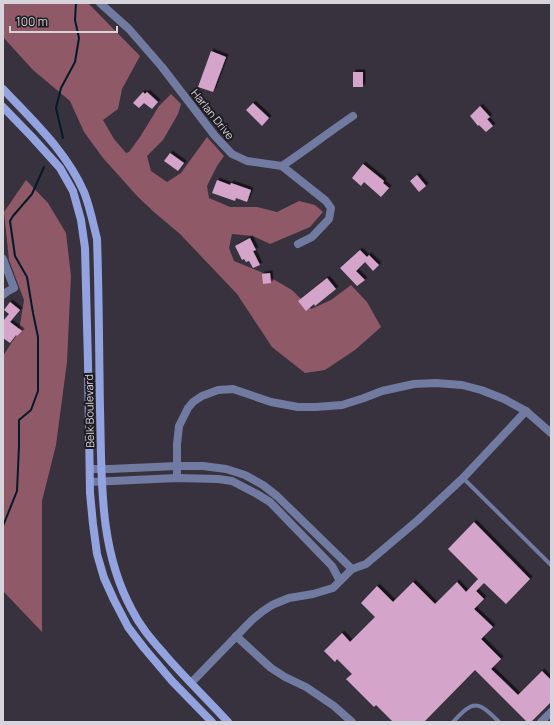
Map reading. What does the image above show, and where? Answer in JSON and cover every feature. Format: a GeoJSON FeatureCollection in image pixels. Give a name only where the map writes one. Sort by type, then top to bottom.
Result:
{"type":"FeatureCollection","features":[{"type":"Feature","properties":{"kind":"street","name":"Harlan Drive"},"geometry":{"type":"LineString","coordinates":[[100,3],[129,29],[162,67],[215,136],[232,154],[247,161],[282,166]]}},
{"type":"Feature","properties":{"kind":"street","name":"Belk Boulevard"},"geometry":{"type":"LineString","coordinates":[[3,89],[60,151],[84,192],[92,214],[97,239],[104,516],[116,574],[131,610],[145,632],[228,722]]}},
{"type":"Feature","properties":{"kind":"street","name":"Belk Boulevard"},"geometry":{"type":"LineString","coordinates":[[3,107],[60,168],[73,191],[81,220],[85,248],[92,524],[97,554],[104,578],[128,627],[172,681],[212,722]]}},
{"type":"Feature","properties":{"kind":"street"},"geometry":{"type":"LineString","coordinates":[[298,244],[312,237],[329,219],[332,208],[326,201],[282,166],[353,116]]}},
{"type":"Feature","properties":{"kind":"street"},"geometry":{"type":"LineString","coordinates":[[3,259],[14,288],[3,295]]}},
{"type":"Feature","properties":{"kind":"street"},"geometry":{"type":"LineString","coordinates":[[177,478],[177,444],[179,426],[188,408],[193,402],[202,396],[218,390],[233,389],[271,402],[298,407],[316,407],[342,405],[382,391],[414,384],[436,383],[462,385],[481,390],[504,399],[526,411],[551,433]]}},
{"type":"Feature","properties":{"kind":"street"},"geometry":{"type":"LineString","coordinates":[[191,683],[252,620],[263,611],[272,605],[289,598],[332,588],[352,569],[366,564],[418,520],[463,478],[526,411]]}},
{"type":"Feature","properties":{"kind":"street"},"geometry":{"type":"LineString","coordinates":[[90,469],[203,466],[226,469],[245,475],[263,485],[276,496],[352,569]]}},
{"type":"Feature","properties":{"kind":"street"},"geometry":{"type":"LineString","coordinates":[[91,482],[177,478],[210,478],[232,481],[270,502],[332,566],[340,581]]}},
{"type":"Feature","properties":{"kind":"street"},"geometry":{"type":"LineString","coordinates":[[236,636],[271,668],[285,677],[306,687],[334,706],[352,722]]}},
{"type":"Feature","properties":{"kind":"street"},"geometry":{"type":"LineString","coordinates":[[541,722],[551,712]]}},
{"type":"Feature","properties":{"kind":"lane"},"geometry":{"type":"LineString","coordinates":[[463,478],[551,565]]}},
{"type":"Feature","properties":{"kind":"lane"},"geometry":{"type":"LineString","coordinates":[[182,692],[191,683]]}},
{"type":"Feature","properties":{"kind":"lane"},"geometry":{"type":"LineString","coordinates":[[453,722],[469,707],[476,705],[482,707],[499,722]]}},
{"type":"Feature","properties":{"kind":"shaded area"},"geometry":{"type":"Polygon","coordinates":[[[3,3],[88,3],[140,56],[122,89],[118,109],[103,120],[114,139],[126,153],[129,152],[140,137],[159,106],[171,94],[181,104],[178,114],[163,140],[147,156],[151,171],[167,182],[181,173],[207,137],[224,156],[207,186],[209,198],[230,207],[257,207],[277,212],[299,201],[315,205],[323,212],[310,227],[270,244],[253,236],[232,234],[229,248],[234,261],[261,272],[292,290],[311,309],[331,300],[351,285],[367,302],[381,327],[355,350],[325,370],[305,373],[272,347],[237,294],[180,234],[138,197],[103,158],[84,132],[70,101],[33,70],[3,37],[3,3]]]}},
{"type":"Feature","properties":{"kind":"shaded area"},"geometry":{"type":"Polygon","coordinates":[[[26,180],[48,203],[66,233],[71,276],[67,362],[56,445],[42,501],[42,632],[3,591],[3,356],[19,331],[24,300],[9,260],[4,212],[26,180]]]}},
{"type":"Feature","properties":{"kind":"building"},"geometry":{"type":"Polygon","coordinates":[[[211,51],[226,57],[213,92],[198,87],[211,51]]]}},
{"type":"Feature","properties":{"kind":"building"},"geometry":{"type":"Polygon","coordinates":[[[353,72],[363,72],[363,87],[353,87],[353,72]]]}},
{"type":"Feature","properties":{"kind":"building"},"geometry":{"type":"Polygon","coordinates":[[[143,92],[145,94],[147,92],[158,102],[152,109],[144,103],[139,108],[133,103],[143,92]]]}},
{"type":"Feature","properties":{"kind":"building"},"geometry":{"type":"Polygon","coordinates":[[[253,103],[269,118],[262,126],[246,110],[253,103]]]}},
{"type":"Feature","properties":{"kind":"building"},"geometry":{"type":"Polygon","coordinates":[[[480,106],[490,117],[487,119],[493,126],[486,132],[479,125],[478,126],[470,116],[480,106]]]}},
{"type":"Feature","properties":{"kind":"building"},"geometry":{"type":"Polygon","coordinates":[[[170,153],[184,163],[178,171],[164,161],[170,153]]]}},
{"type":"Feature","properties":{"kind":"building"},"geometry":{"type":"Polygon","coordinates":[[[363,164],[384,181],[383,183],[389,188],[381,197],[364,182],[361,186],[352,178],[363,164]]]}},
{"type":"Feature","properties":{"kind":"building"},"geometry":{"type":"Polygon","coordinates":[[[417,175],[426,186],[419,192],[410,181],[417,175]]]}},
{"type":"Feature","properties":{"kind":"building"},"geometry":{"type":"Polygon","coordinates":[[[217,180],[251,190],[247,202],[236,198],[235,201],[212,193],[217,180]]]}},
{"type":"Feature","properties":{"kind":"building"},"geometry":{"type":"Polygon","coordinates":[[[250,238],[256,250],[253,251],[260,265],[253,268],[249,261],[246,262],[244,259],[242,260],[235,246],[250,238]]]}},
{"type":"Feature","properties":{"kind":"building"},"geometry":{"type":"Polygon","coordinates":[[[360,250],[367,257],[369,255],[379,265],[373,271],[365,262],[356,271],[365,280],[357,286],[340,268],[360,250]]]}},
{"type":"Feature","properties":{"kind":"building"},"geometry":{"type":"Polygon","coordinates":[[[270,273],[271,283],[263,284],[262,274],[270,273]]]}},
{"type":"Feature","properties":{"kind":"building"},"geometry":{"type":"Polygon","coordinates":[[[327,278],[336,289],[315,306],[314,304],[306,311],[298,301],[327,278]]]}},
{"type":"Feature","properties":{"kind":"building"},"geometry":{"type":"Polygon","coordinates":[[[10,302],[20,310],[10,322],[22,331],[17,336],[16,335],[10,343],[3,338],[3,321],[9,314],[4,310],[10,302]]]}},
{"type":"Feature","properties":{"kind":"building"},"geometry":{"type":"Polygon","coordinates":[[[474,522],[530,579],[506,604],[484,583],[476,591],[484,599],[474,609],[493,627],[481,639],[501,659],[491,669],[518,695],[542,671],[551,680],[551,702],[531,722],[527,722],[475,670],[424,722],[393,722],[376,705],[374,707],[346,679],[352,674],[337,659],[335,662],[324,651],[342,633],[350,642],[375,617],[361,603],[377,586],[393,602],[413,582],[435,604],[457,582],[466,592],[478,579],[448,549],[474,522]]]}},
{"type":"Feature","properties":{"kind":"waterway"},"geometry":{"type":"LineString","coordinates":[[63,138],[56,108],[61,88],[75,62],[79,38],[75,20],[76,3]]}},
{"type":"Feature","properties":{"kind":"waterway"},"geometry":{"type":"LineString","coordinates":[[3,526],[17,491],[19,420],[31,410],[38,391],[38,337],[27,277],[15,256],[10,221],[32,194],[44,167]]}}]}
